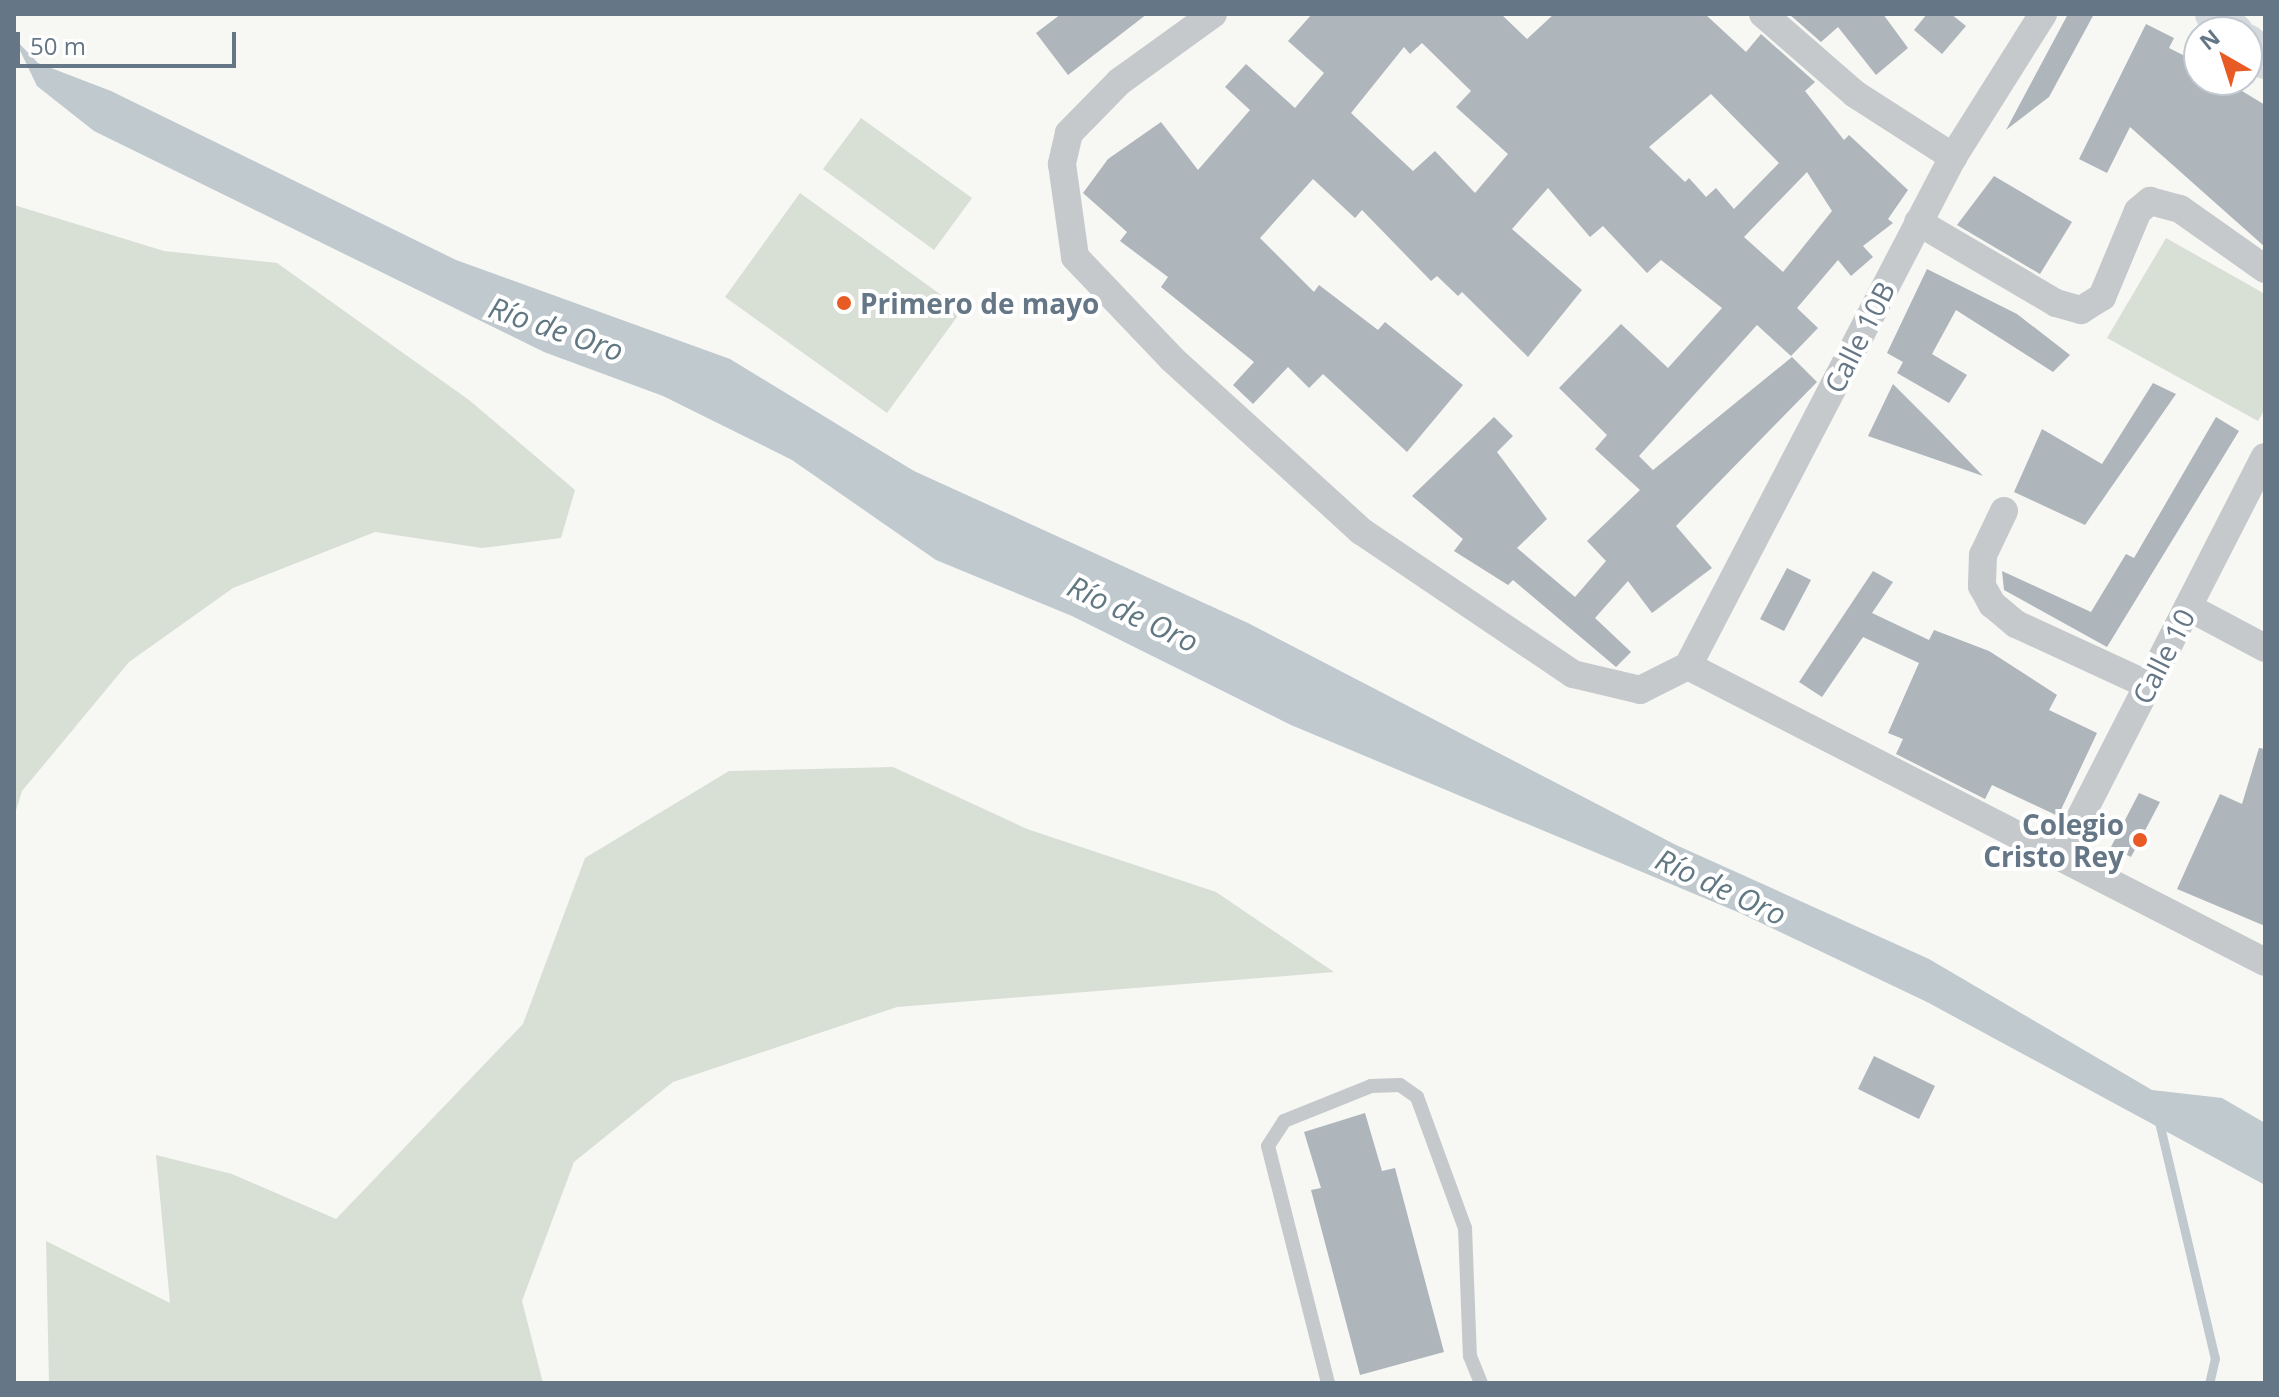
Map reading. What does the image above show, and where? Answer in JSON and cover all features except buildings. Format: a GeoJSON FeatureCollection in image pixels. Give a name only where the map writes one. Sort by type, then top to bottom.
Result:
{"type":"FeatureCollection","features":[{"type":"Feature","properties":{"kind":"street"},"geometry":{"type":"LineString","coordinates":[[1213,14],[1120,81],[1069,133],[1062,164],[1067,227],[1080,265],[1361,531],[1457,601],[1594,682],[1640,690],[1688,666],[2265,962]]}},
{"type":"Feature","properties":{"kind":"street"},"geometry":{"type":"LineString","coordinates":[[1763,14],[1855,94],[1953,157]]}},
{"type":"Feature","properties":{"kind":"street","name":"Calle 10B"},"geometry":{"type":"LineString","coordinates":[[1688,666],[1953,157],[2043,14]]}},
{"type":"Feature","properties":{"kind":"street"},"geometry":{"type":"LineString","coordinates":[[1918,222],[2056,303],[2081,310],[2102,297],[2138,211],[2150,201],[2180,209],[2265,269]]}},
{"type":"Feature","properties":{"kind":"street","name":"Calle 10"},"geometry":{"type":"LineString","coordinates":[[2061,855],[2265,457]]}},
{"type":"Feature","properties":{"kind":"street"},"geometry":{"type":"LineString","coordinates":[[2004,511],[1983,555],[1982,586],[1992,604],[2016,624],[2148,685]]}},
{"type":"Feature","properties":{"kind":"street"},"geometry":{"type":"LineString","coordinates":[[2188,607],[2265,648]]}},
{"type":"Feature","properties":{"kind":"lane"},"geometry":{"type":"LineString","coordinates":[[1328,1383],[1268,1146],[1284,1121],[1371,1086],[1400,1085],[1417,1097],[1465,1228],[1470,1356],[1481,1383]]}},
{"type":"Feature","properties":{"kind":"shaded area"},"geometry":{"type":"Polygon","coordinates":[[[861,118],[972,198],[934,250],[823,169],[861,118]]]}},
{"type":"Feature","properties":{"kind":"shaded area","name":"Primero de mayo"},"geometry":{"type":"Polygon","coordinates":[[[800,193],[962,310],[887,413],[725,297],[800,193]]]}},
{"type":"Feature","properties":{"kind":"shaded area"},"geometry":{"type":"Polygon","coordinates":[[[14,205],[164,251],[277,263],[469,400],[575,490],[561,538],[482,548],[375,532],[233,588],[129,662],[22,791],[14,817],[14,205]]]}},
{"type":"Feature","properties":{"kind":"shaded area"},"geometry":{"type":"Polygon","coordinates":[[[2166,238],[2265,294],[2265,409],[2258,421],[2107,338],[2166,238]]]}},
{"type":"Feature","properties":{"kind":"shaded area"},"geometry":{"type":"Polygon","coordinates":[[[893,767],[1027,829],[1216,892],[1334,972],[897,1007],[673,1082],[574,1162],[522,1301],[543,1383],[49,1383],[46,1241],[170,1303],[156,1155],[232,1174],[336,1219],[523,1024],[585,858],[729,771],[893,767]]]}},
{"type":"Feature","properties":{"kind":"water","name":"Río de Oro"},"geometry":{"type":"Polygon","coordinates":[[[14,38],[38,63],[111,91],[456,260],[730,359],[914,471],[1248,623],[1676,845],[1929,959],[2152,1090],[2222,1098],[2265,1123],[2265,1185],[1927,1002],[1740,913],[1291,725],[1072,616],[936,560],[792,460],[663,396],[544,352],[94,131],[37,86],[14,38]]]}},
{"type":"Feature","properties":{"kind":"waterway"},"geometry":{"type":"LineString","coordinates":[[2159,1122],[2215,1358],[2209,1383]]}},
{"type":"Feature","properties":{"kind":"place","name":"Primero de mayo"},"geometry":{"type":"Point","coordinates":[844,303]}},
{"type":"Feature","properties":{"kind":"place","name":"Colegio Cristo Rey"},"geometry":{"type":"Point","coordinates":[2140,840]}}]}
